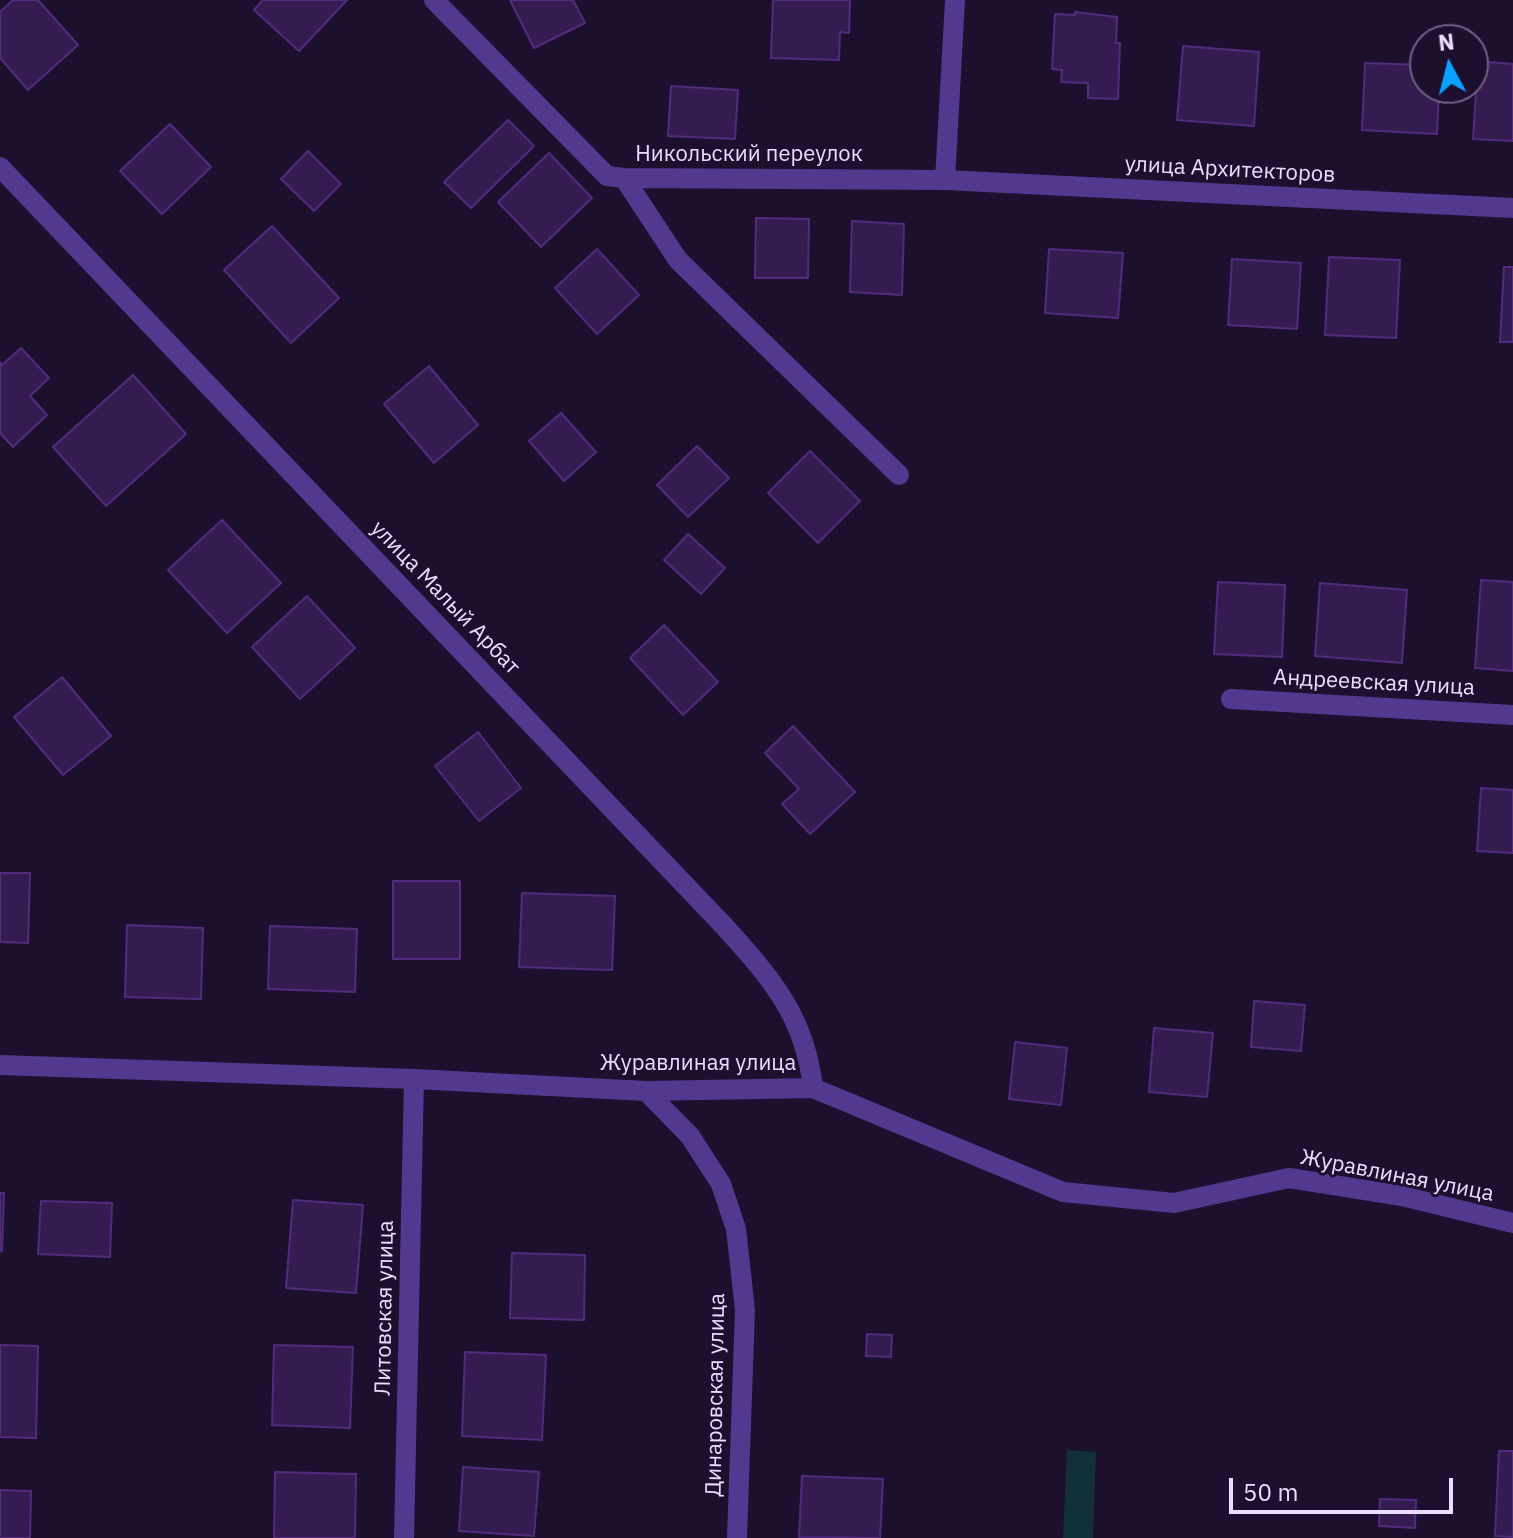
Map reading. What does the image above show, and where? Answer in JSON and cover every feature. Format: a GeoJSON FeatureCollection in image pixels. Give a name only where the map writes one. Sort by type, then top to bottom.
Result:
{"type":"FeatureCollection","features":[{"type":"Feature","properties":{"kind":"street","name":"Никольский переулок"},"geometry":{"type":"LineString","coordinates":[[434,0],[607,176],[945,180]]}},
{"type":"Feature","properties":{"kind":"street"},"geometry":{"type":"LineString","coordinates":[[945,180],[955,0]]}},
{"type":"Feature","properties":{"kind":"street","name":"улица Малый Арбат"},"geometry":{"type":"LineString","coordinates":[[0,167],[772,979],[795,1019],[810,1061],[813,1088]]}},
{"type":"Feature","properties":{"kind":"street"},"geometry":{"type":"LineString","coordinates":[[624,178],[678,260],[899,475]]}},
{"type":"Feature","properties":{"kind":"street","name":"улица Архитекторов"},"geometry":{"type":"LineString","coordinates":[[945,180],[1513,208]]}},
{"type":"Feature","properties":{"kind":"street","name":"Андреевская улица"},"geometry":{"type":"LineString","coordinates":[[1231,699],[1513,715]]}},
{"type":"Feature","properties":{"kind":"street","name":"Журавлиная улица"},"geometry":{"type":"LineString","coordinates":[[0,1065],[414,1079],[646,1091],[813,1088],[1063,1192],[1174,1203],[1289,1178],[1402,1196],[1513,1223]]}},
{"type":"Feature","properties":{"kind":"street","name":"Литовская улица"},"geometry":{"type":"LineString","coordinates":[[404,1538],[414,1079]]}},
{"type":"Feature","properties":{"kind":"street","name":"Динаровская улица"},"geometry":{"type":"LineString","coordinates":[[646,1091],[690,1136],[721,1184],[736,1229],[745,1310],[737,1538]]}},
{"type":"Feature","properties":{"kind":"shaded area"},"geometry":{"type":"Polygon","coordinates":[[[1067,1450],[1096,1452],[1093,1538],[1063,1538],[1067,1450]]]}},
{"type":"Feature","properties":{"kind":"building"},"geometry":{"type":"Polygon","coordinates":[[[13,0],[38,0],[78,45],[28,90],[0,58],[0,12],[13,0]]]}},
{"type":"Feature","properties":{"kind":"building"},"geometry":{"type":"Polygon","coordinates":[[[263,0],[347,0],[299,51],[254,10],[263,0]]]}},
{"type":"Feature","properties":{"kind":"building"},"geometry":{"type":"Polygon","coordinates":[[[510,0],[573,0],[585,23],[534,48],[510,0]]]}},
{"type":"Feature","properties":{"kind":"building"},"geometry":{"type":"Polygon","coordinates":[[[773,0],[850,0],[849,33],[840,32],[839,60],[771,58],[773,0]]]}},
{"type":"Feature","properties":{"kind":"building"},"geometry":{"type":"Polygon","coordinates":[[[1075,12],[1117,17],[1116,43],[1120,43],[1118,99],[1088,98],[1088,83],[1061,82],[1062,70],[1052,69],[1055,14],[1075,15],[1075,12]]]}},
{"type":"Feature","properties":{"kind":"building"},"geometry":{"type":"Polygon","coordinates":[[[1183,46],[1259,52],[1254,126],[1177,120],[1183,46]]]}},
{"type":"Feature","properties":{"kind":"building"},"geometry":{"type":"Polygon","coordinates":[[[1489,62],[1513,64],[1513,141],[1473,139],[1475,104],[1489,104],[1489,62]]]}},
{"type":"Feature","properties":{"kind":"building"},"geometry":{"type":"Polygon","coordinates":[[[1365,63],[1409,64],[1409,104],[1438,104],[1437,134],[1362,130],[1365,63]]]}},
{"type":"Feature","properties":{"kind":"building"},"geometry":{"type":"Polygon","coordinates":[[[671,86],[738,90],[735,139],[668,136],[671,86]]]}},
{"type":"Feature","properties":{"kind":"building"},"geometry":{"type":"Polygon","coordinates":[[[508,120],[534,146],[471,208],[444,182],[508,120]]]}},
{"type":"Feature","properties":{"kind":"building"},"geometry":{"type":"Polygon","coordinates":[[[170,124],[211,167],[162,214],[120,171],[170,124]]]}},
{"type":"Feature","properties":{"kind":"building"},"geometry":{"type":"Polygon","coordinates":[[[308,151],[341,184],[314,211],[281,179],[308,151]]]}},
{"type":"Feature","properties":{"kind":"building"},"geometry":{"type":"Polygon","coordinates":[[[549,153],[592,198],[541,247],[498,202],[549,153]]]}},
{"type":"Feature","properties":{"kind":"building"},"geometry":{"type":"Polygon","coordinates":[[[756,218],[809,219],[808,278],[755,278],[756,218]]]}},
{"type":"Feature","properties":{"kind":"building"},"geometry":{"type":"Polygon","coordinates":[[[852,221],[904,224],[902,295],[850,292],[852,221]]]}},
{"type":"Feature","properties":{"kind":"building"},"geometry":{"type":"Polygon","coordinates":[[[272,226],[339,298],[291,343],[224,270],[272,226]]]}},
{"type":"Feature","properties":{"kind":"building"},"geometry":{"type":"Polygon","coordinates":[[[597,249],[639,295],[597,334],[555,288],[597,249]]]}},
{"type":"Feature","properties":{"kind":"building"},"geometry":{"type":"Polygon","coordinates":[[[1049,249],[1123,253],[1118,318],[1045,313],[1049,249]]]}},
{"type":"Feature","properties":{"kind":"building"},"geometry":{"type":"Polygon","coordinates":[[[1329,257],[1400,260],[1396,338],[1325,335],[1329,257]]]}},
{"type":"Feature","properties":{"kind":"building"},"geometry":{"type":"Polygon","coordinates":[[[1232,259],[1301,263],[1297,329],[1228,325],[1232,259]]]}},
{"type":"Feature","properties":{"kind":"building"},"geometry":{"type":"Polygon","coordinates":[[[1504,267],[1513,267],[1513,342],[1500,342],[1504,267]]]}},
{"type":"Feature","properties":{"kind":"building"},"geometry":{"type":"Polygon","coordinates":[[[21,348],[49,378],[30,396],[47,415],[13,447],[0,433],[0,362],[2,365],[21,348]]]}},
{"type":"Feature","properties":{"kind":"building"},"geometry":{"type":"Polygon","coordinates":[[[429,366],[478,425],[434,463],[384,404],[429,366]]]}},
{"type":"Feature","properties":{"kind":"building"},"geometry":{"type":"Polygon","coordinates":[[[133,375],[186,434],[106,506],[53,447],[133,375]]]}},
{"type":"Feature","properties":{"kind":"building"},"geometry":{"type":"Polygon","coordinates":[[[561,413],[596,452],[564,481],[529,441],[561,413]]]}},
{"type":"Feature","properties":{"kind":"building"},"geometry":{"type":"Polygon","coordinates":[[[697,446],[729,478],[688,517],[657,485],[697,446]]]}},
{"type":"Feature","properties":{"kind":"building"},"geometry":{"type":"Polygon","coordinates":[[[810,451],[860,501],[818,543],[768,493],[810,451]]]}},
{"type":"Feature","properties":{"kind":"building"},"geometry":{"type":"Polygon","coordinates":[[[222,520],[281,583],[227,633],[168,570],[222,520]]]}},
{"type":"Feature","properties":{"kind":"building"},"geometry":{"type":"Polygon","coordinates":[[[688,534],[725,568],[701,594],[664,560],[688,534]]]}},
{"type":"Feature","properties":{"kind":"building"},"geometry":{"type":"Polygon","coordinates":[[[1481,580],[1513,582],[1513,671],[1475,668],[1481,580]]]}},
{"type":"Feature","properties":{"kind":"building"},"geometry":{"type":"Polygon","coordinates":[[[1218,582],[1285,585],[1282,657],[1214,654],[1218,582]]]}},
{"type":"Feature","properties":{"kind":"building"},"geometry":{"type":"Polygon","coordinates":[[[1320,583],[1407,590],[1402,663],[1315,656],[1320,583]]]}},
{"type":"Feature","properties":{"kind":"building"},"geometry":{"type":"Polygon","coordinates":[[[307,596],[355,648],[300,699],[252,647],[307,596]]]}},
{"type":"Feature","properties":{"kind":"building"},"geometry":{"type":"Polygon","coordinates":[[[664,625],[718,682],[683,715],[630,658],[664,625]]]}},
{"type":"Feature","properties":{"kind":"building"},"geometry":{"type":"Polygon","coordinates":[[[62,677],[111,736],[63,775],[14,717],[62,677]]]}},
{"type":"Feature","properties":{"kind":"building"},"geometry":{"type":"Polygon","coordinates":[[[793,726],[855,792],[810,834],[782,804],[799,789],[765,753],[793,726]]]}},
{"type":"Feature","properties":{"kind":"building"},"geometry":{"type":"Polygon","coordinates":[[[478,732],[521,788],[479,821],[435,766],[478,732]]]}},
{"type":"Feature","properties":{"kind":"building"},"geometry":{"type":"Polygon","coordinates":[[[1481,788],[1513,790],[1513,853],[1477,851],[1481,788]]]}},
{"type":"Feature","properties":{"kind":"building"},"geometry":{"type":"Polygon","coordinates":[[[0,873],[30,873],[28,943],[0,942],[0,873]]]}},
{"type":"Feature","properties":{"kind":"building"},"geometry":{"type":"Polygon","coordinates":[[[393,881],[460,881],[460,959],[393,959],[393,881]]]}},
{"type":"Feature","properties":{"kind":"building"},"geometry":{"type":"Polygon","coordinates":[[[522,893],[615,896],[612,970],[519,967],[522,893]]]}},
{"type":"Feature","properties":{"kind":"building"},"geometry":{"type":"Polygon","coordinates":[[[127,925],[203,928],[201,999],[125,997],[127,925]]]}},
{"type":"Feature","properties":{"kind":"building"},"geometry":{"type":"Polygon","coordinates":[[[270,926],[357,929],[355,992],[268,989],[270,926]]]}},
{"type":"Feature","properties":{"kind":"building"},"geometry":{"type":"Polygon","coordinates":[[[1254,1001],[1305,1005],[1301,1051],[1251,1047],[1254,1001]]]}},
{"type":"Feature","properties":{"kind":"building"},"geometry":{"type":"Polygon","coordinates":[[[1154,1028],[1213,1033],[1207,1097],[1149,1092],[1154,1028]]]}},
{"type":"Feature","properties":{"kind":"building"},"geometry":{"type":"Polygon","coordinates":[[[1015,1042],[1067,1048],[1061,1105],[1009,1099],[1015,1042]]]}},
{"type":"Feature","properties":{"kind":"building"},"geometry":{"type":"Polygon","coordinates":[[[0,1193],[4,1193],[2,1251],[0,1251],[0,1193]]]}},
{"type":"Feature","properties":{"kind":"building"},"geometry":{"type":"Polygon","coordinates":[[[293,1200],[363,1205],[356,1293],[286,1288],[293,1200]]]}},
{"type":"Feature","properties":{"kind":"building"},"geometry":{"type":"Polygon","coordinates":[[[41,1201],[112,1203],[110,1257],[38,1254],[41,1201]]]}},
{"type":"Feature","properties":{"kind":"building"},"geometry":{"type":"Polygon","coordinates":[[[512,1253],[585,1255],[584,1320],[510,1318],[512,1253]]]}},
{"type":"Feature","properties":{"kind":"building"},"geometry":{"type":"Polygon","coordinates":[[[867,1334],[892,1335],[891,1357],[866,1356],[867,1334]]]}},
{"type":"Feature","properties":{"kind":"building"},"geometry":{"type":"Polygon","coordinates":[[[0,1345],[38,1346],[36,1438],[0,1437],[0,1345]]]}},
{"type":"Feature","properties":{"kind":"building"},"geometry":{"type":"Polygon","coordinates":[[[274,1345],[353,1347],[350,1428],[272,1425],[274,1345]]]}},
{"type":"Feature","properties":{"kind":"building"},"geometry":{"type":"Polygon","coordinates":[[[465,1352],[546,1355],[542,1440],[462,1436],[465,1352]]]}},
{"type":"Feature","properties":{"kind":"building"},"geometry":{"type":"Polygon","coordinates":[[[1499,1451],[1513,1451],[1513,1537],[1495,1536],[1499,1451]]]}},
{"type":"Feature","properties":{"kind":"building"},"geometry":{"type":"Polygon","coordinates":[[[463,1467],[539,1472],[534,1536],[459,1531],[463,1467]]]}},
{"type":"Feature","properties":{"kind":"building"},"geometry":{"type":"Polygon","coordinates":[[[275,1472],[356,1474],[355,1538],[274,1538],[275,1472]]]}},
{"type":"Feature","properties":{"kind":"building"},"geometry":{"type":"Polygon","coordinates":[[[802,1476],[883,1479],[880,1538],[799,1537],[802,1476]]]}},
{"type":"Feature","properties":{"kind":"building"},"geometry":{"type":"Polygon","coordinates":[[[0,1490],[31,1491],[30,1538],[0,1538],[0,1490]]]}},
{"type":"Feature","properties":{"kind":"building"},"geometry":{"type":"Polygon","coordinates":[[[1380,1499],[1416,1500],[1415,1528],[1379,1526],[1380,1499]]]}}]}
